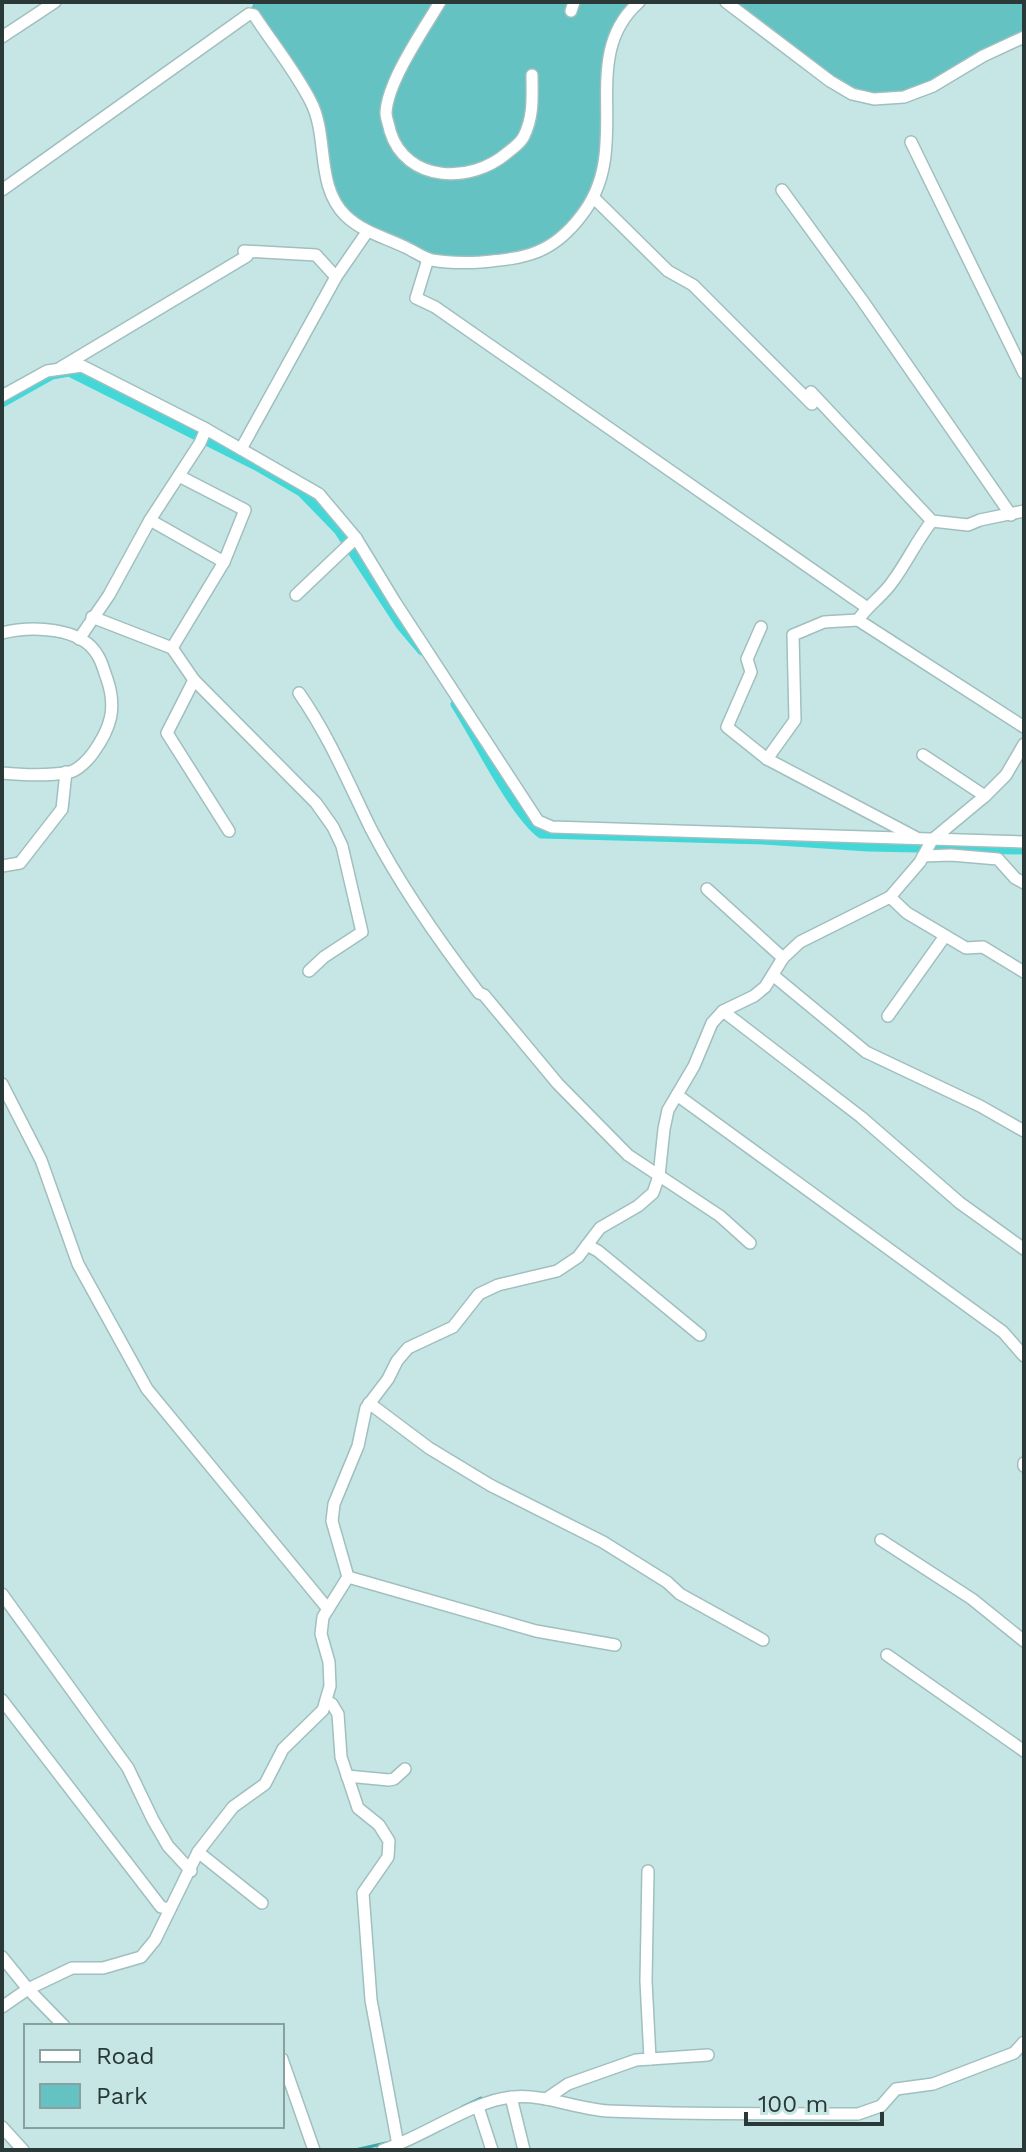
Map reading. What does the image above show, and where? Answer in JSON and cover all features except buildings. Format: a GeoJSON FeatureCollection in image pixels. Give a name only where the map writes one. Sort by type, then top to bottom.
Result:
{"type":"FeatureCollection","features":[{"type":"Feature","properties":{"kind":"street"},"geometry":{"type":"LineString","coordinates":[[2,37],[55,2]]}},
{"type":"Feature","properties":{"kind":"street"},"geometry":{"type":"LineString","coordinates":[[440,2],[410,53],[389,99],[386,115],[403,155],[420,168],[440,174],[456,174],[496,163],[523,139],[532,112],[532,75]]}},
{"type":"Feature","properties":{"kind":"street"},"geometry":{"type":"LineString","coordinates":[[2,190],[249,14],[254,15],[311,102],[333,198],[345,215],[367,232],[428,259],[456,264],[504,260],[543,252],[575,224],[595,199],[606,161],[608,56],[615,31],[639,2]]}},
{"type":"Feature","properties":{"kind":"street"},"geometry":{"type":"LineString","coordinates":[[726,2],[830,81],[852,94],[874,99],[904,97],[933,86],[983,56],[1024,37]]}},
{"type":"Feature","properties":{"kind":"street"},"geometry":{"type":"LineString","coordinates":[[911,142],[1024,373]]}},
{"type":"Feature","properties":{"kind":"street"},"geometry":{"type":"LineString","coordinates":[[782,190],[1011,515]]}},
{"type":"Feature","properties":{"kind":"street"},"geometry":{"type":"LineString","coordinates":[[595,199],[668,271],[693,285],[812,404]]}},
{"type":"Feature","properties":{"kind":"street"},"geometry":{"type":"LineString","coordinates":[[241,449],[336,277],[367,232]]}},
{"type":"Feature","properties":{"kind":"street"},"geometry":{"type":"LineString","coordinates":[[60,368],[247,256],[244,251],[316,255],[336,277]]}},
{"type":"Feature","properties":{"kind":"street"},"geometry":{"type":"LineString","coordinates":[[428,259],[416,298],[435,307],[866,607]]}},
{"type":"Feature","properties":{"kind":"street"},"geometry":{"type":"LineString","coordinates":[[2,396],[47,371],[82,366],[204,436],[241,449],[319,494],[395,602],[538,821],[552,827],[751,832],[926,846],[1024,842]]}},
{"type":"Feature","properties":{"kind":"street"},"geometry":{"type":"LineString","coordinates":[[792,373],[932,521],[968,525],[1024,511]]}},
{"type":"Feature","properties":{"kind":"street"},"geometry":{"type":"LineString","coordinates":[[79,639],[109,595],[150,520],[204,436]]}},
{"type":"Feature","properties":{"kind":"street"},"geometry":{"type":"LineString","coordinates":[[172,648],[224,562],[245,510],[179,476]]}},
{"type":"Feature","properties":{"kind":"street"},"geometry":{"type":"LineString","coordinates":[[150,520],[224,562]]}},
{"type":"Feature","properties":{"kind":"street"},"geometry":{"type":"LineString","coordinates":[[858,620],[866,607],[886,591],[932,521]]}},
{"type":"Feature","properties":{"kind":"street"},"geometry":{"type":"LineString","coordinates":[[296,595],[351,542]]}},
{"type":"Feature","properties":{"kind":"street"},"geometry":{"type":"LineString","coordinates":[[92,617],[172,648],[194,680],[316,803],[333,827],[342,846],[362,932],[309,971]]}},
{"type":"Feature","properties":{"kind":"street"},"geometry":{"type":"LineString","coordinates":[[767,759],[795,720],[793,635],[824,622],[858,620],[1024,727]]}},
{"type":"Feature","properties":{"kind":"street"},"geometry":{"type":"LineString","coordinates":[[2,633],[24,627],[63,633],[79,639],[97,653],[113,703],[111,722],[103,739],[89,759],[72,772],[2,773]]}},
{"type":"Feature","properties":{"kind":"street"},"geometry":{"type":"LineString","coordinates":[[761,627],[747,659],[751,672],[727,727],[767,759],[926,846],[951,855],[998,859],[1015,878],[1024,883]]}},
{"type":"Feature","properties":{"kind":"street"},"geometry":{"type":"LineString","coordinates":[[194,680],[167,733],[229,831]]}},
{"type":"Feature","properties":{"kind":"street"},"geometry":{"type":"LineString","coordinates":[[299,693],[320,724],[371,829],[427,924],[479,993],[484,995],[558,1084],[628,1155],[720,1216],[750,1243]]}},
{"type":"Feature","properties":{"kind":"street"},"geometry":{"type":"LineString","coordinates":[[2,2007],[28,1989],[72,1968],[103,1968],[141,1957],[155,1940],[198,1852],[233,1807],[265,1784],[283,1749],[323,1710],[330,1686],[329,1662],[321,1634],[323,1617],[348,1577],[332,1521],[334,1504],[358,1446],[366,1408],[408,1348],[453,1327],[479,1294],[498,1285],[557,1271],[578,1257],[600,1228],[638,1206],[653,1193],[659,1176],[668,1110],[694,1066],[712,1023],[723,1011],[754,996],[774,976],[783,958],[815,933],[890,897],[926,846],[1006,775],[1024,744]]}},
{"type":"Feature","properties":{"kind":"street"},"geometry":{"type":"LineString","coordinates":[[923,755],[985,796]]}},
{"type":"Feature","properties":{"kind":"street"},"geometry":{"type":"LineString","coordinates":[[2,866],[20,863],[62,809],[66,772]]}},
{"type":"Feature","properties":{"kind":"street"},"geometry":{"type":"LineString","coordinates":[[707,889],[783,958]]}},
{"type":"Feature","properties":{"kind":"street"},"geometry":{"type":"LineString","coordinates":[[890,897],[907,913],[966,948],[983,947],[1024,972]]}},
{"type":"Feature","properties":{"kind":"street"},"geometry":{"type":"LineString","coordinates":[[888,1016],[945,936]]}},
{"type":"Feature","properties":{"kind":"street"},"geometry":{"type":"LineString","coordinates":[[774,976],[866,1052],[980,1106],[1024,1131]]}},
{"type":"Feature","properties":{"kind":"street"},"geometry":{"type":"LineString","coordinates":[[723,1011],[861,1117],[960,1203],[1024,1249]]}},
{"type":"Feature","properties":{"kind":"street"},"geometry":{"type":"LineString","coordinates":[[2,1084],[41,1160],[78,1264],[147,1389],[328,1609]]}},
{"type":"Feature","properties":{"kind":"street"},"geometry":{"type":"LineString","coordinates":[[677,1095],[1003,1332],[1024,1356]]}},
{"type":"Feature","properties":{"kind":"street"},"geometry":{"type":"LineString","coordinates":[[587,1245],[700,1335]]}},
{"type":"Feature","properties":{"kind":"street"},"geometry":{"type":"LineString","coordinates":[[369,1403],[429,1448],[490,1485],[603,1542],[667,1582],[680,1594],[763,1640]]}},
{"type":"Feature","properties":{"kind":"street"},"geometry":{"type":"LineString","coordinates":[[881,1540],[972,1599],[1024,1641]]}},
{"type":"Feature","properties":{"kind":"street"},"geometry":{"type":"LineString","coordinates":[[348,1577],[536,1631],[615,1645]]}},
{"type":"Feature","properties":{"kind":"street"},"geometry":{"type":"LineString","coordinates":[[2,1594],[128,1768],[168,1846],[191,1871]]}},
{"type":"Feature","properties":{"kind":"street"},"geometry":{"type":"LineString","coordinates":[[887,1655],[1024,1751]]}},
{"type":"Feature","properties":{"kind":"street"},"geometry":{"type":"LineString","coordinates":[[2,1700],[161,1907],[170,1909]]}},
{"type":"Feature","properties":{"kind":"street"},"geometry":{"type":"LineString","coordinates":[[326,1701],[338,1714],[341,1757],[358,1808],[379,1825],[389,1841],[388,1857],[363,1893],[371,2000],[396,2140]]}},
{"type":"Feature","properties":{"kind":"street"},"geometry":{"type":"LineString","coordinates":[[347,1776],[389,1780],[405,1769]]}},
{"type":"Feature","properties":{"kind":"street"},"geometry":{"type":"LineString","coordinates":[[198,1852],[262,1903]]}},
{"type":"Feature","properties":{"kind":"street"},"geometry":{"type":"LineString","coordinates":[[648,1871],[646,1981],[650,2059]]}},
{"type":"Feature","properties":{"kind":"street"},"geometry":{"type":"LineString","coordinates":[[2,1957],[62,2024]]}},
{"type":"Feature","properties":{"kind":"street"},"geometry":{"type":"LineString","coordinates":[[383,2150],[396,2140],[511,2097],[546,2099],[606,2111],[858,2114],[881,2106],[896,2089],[933,2084],[1014,2053],[1024,2042]]}},
{"type":"Feature","properties":{"kind":"street"},"geometry":{"type":"LineString","coordinates":[[546,2099],[568,2084],[636,2060],[708,2055]]}},
{"type":"Feature","properties":{"kind":"street"},"geometry":{"type":"LineString","coordinates":[[284,2065],[314,2150]]}},
{"type":"Feature","properties":{"kind":"street"},"geometry":{"type":"LineString","coordinates":[[511,2097],[524,2150]]}},
{"type":"Feature","properties":{"kind":"street"},"geometry":{"type":"LineString","coordinates":[[478,2107],[492,2150]]}},
{"type":"Feature","properties":{"kind":"street"},"geometry":{"type":"LineString","coordinates":[[2,2127],[23,2150]]}},
{"type":"Feature","properties":{"kind":"green space"},"geometry":{"type":"Polygon","coordinates":[[[254,2],[639,2],[615,31],[609,106],[595,199],[543,252],[456,264],[367,232],[333,198],[311,102],[249,14],[254,2]]]}},
{"type":"Feature","properties":{"kind":"green space"},"geometry":{"type":"Polygon","coordinates":[[[726,2],[1024,2],[1024,37],[904,97],[852,94],[726,2]]]}},
{"type":"Feature","properties":{"kind":"waterway"},"geometry":{"type":"LineString","coordinates":[[2,403],[52,375],[69,372],[260,468],[301,492],[338,530],[400,625],[422,651]]}},
{"type":"Feature","properties":{"kind":"waterway"},"geometry":{"type":"LineString","coordinates":[[455,704],[507,792],[541,834],[1024,850]]}},
{"type":"Feature","properties":{"kind":"waterway"},"geometry":{"type":"LineString","coordinates":[[462,2107],[481,2098]]}},
{"type":"Feature","properties":{"kind":"waterway"},"geometry":{"type":"LineString","coordinates":[[355,2150],[386,2143]]}}]}
